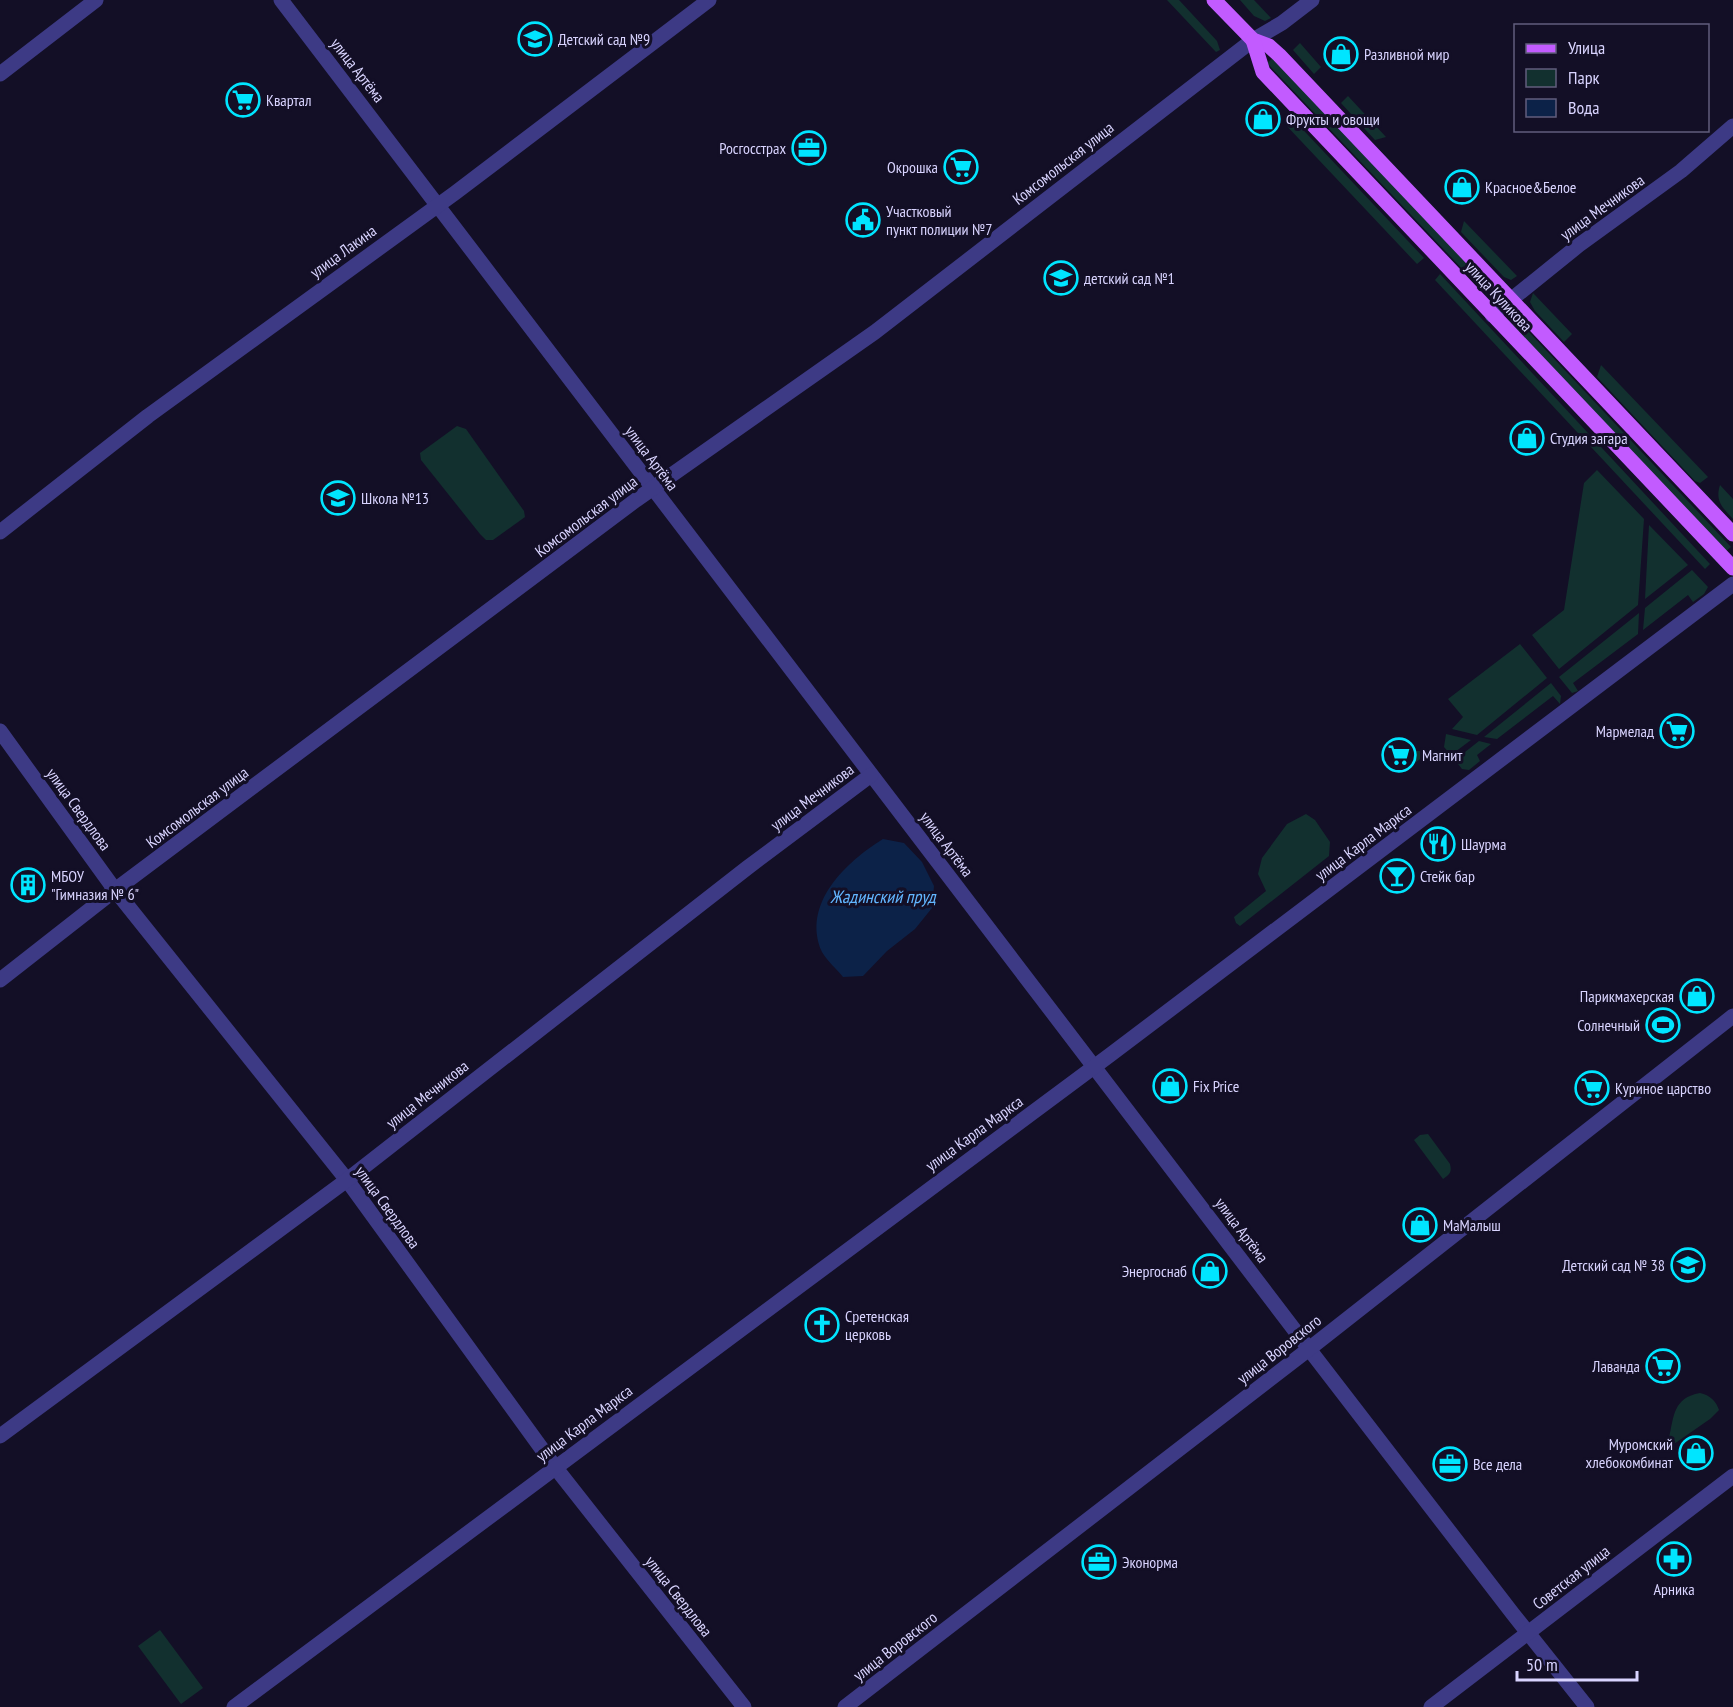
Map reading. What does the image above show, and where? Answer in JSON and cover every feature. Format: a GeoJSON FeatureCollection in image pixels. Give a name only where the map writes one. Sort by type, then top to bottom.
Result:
{"type":"FeatureCollection","features":[{"type":"Feature","properties":{"kind":"main road","name":"улица Куликова"},"geometry":{"type":"LineString","coordinates":[[1214,0],[1253,40],[1269,46],[1279,55],[1733,534]]}},
{"type":"Feature","properties":{"kind":"main road","name":"улица Куликова"},"geometry":{"type":"LineString","coordinates":[[1253,40],[1263,72],[1733,568]]}},
{"type":"Feature","properties":{"kind":"street"},"geometry":{"type":"LineString","coordinates":[[0,74],[96,0]]}},
{"type":"Feature","properties":{"kind":"street","name":"улица Артёма"},"geometry":{"type":"LineString","coordinates":[[281,0],[1309,1349],[1587,1707]]}},
{"type":"Feature","properties":{"kind":"street","name":"улица Лакина"},"geometry":{"type":"LineString","coordinates":[[0,532],[148,416],[439,205],[709,0]]}},
{"type":"Feature","properties":{"kind":"street","name":"Комсомольская улица"},"geometry":{"type":"LineString","coordinates":[[0,980],[116,890],[652,489],[875,332],[1253,40],[1282,23],[1312,0]]}},
{"type":"Feature","properties":{"kind":"street","name":"улица Мечникова"},"geometry":{"type":"LineString","coordinates":[[1492,315],[1579,245],[1681,171],[1733,126]]}},
{"type":"Feature","properties":{"kind":"street","name":"улица Карла Маркса"},"geometry":{"type":"LineString","coordinates":[[234,1707],[1094,1067],[1733,584]]}},
{"type":"Feature","properties":{"kind":"street","name":"улица Свердлова"},"geometry":{"type":"LineString","coordinates":[[0,731],[116,890],[347,1180],[555,1467],[744,1707]]}},
{"type":"Feature","properties":{"kind":"street","name":"улица Мечникова"},"geometry":{"type":"LineString","coordinates":[[0,1436],[347,1180],[747,868],[871,775]]}},
{"type":"Feature","properties":{"kind":"street","name":"улица Воровского"},"geometry":{"type":"LineString","coordinates":[[845,1707],[1309,1349],[1733,1016]]}},
{"type":"Feature","properties":{"kind":"street","name":"Советская улица"},"geometry":{"type":"LineString","coordinates":[[1431,1707],[1733,1476]]}},
{"type":"Feature","properties":{"kind":"green space"},"geometry":{"type":"Polygon","coordinates":[[[1167,0],[1179,0],[1217,41],[1220,50],[1216,52],[1167,0]]]}},
{"type":"Feature","properties":{"kind":"green space"},"geometry":{"type":"Polygon","coordinates":[[[1240,0],[1254,0],[1271,18],[1265,21],[1254,16],[1240,0]]]}},
{"type":"Feature","properties":{"kind":"green space"},"geometry":{"type":"Polygon","coordinates":[[[1300,43],[1321,67],[1314,74],[1293,50],[1300,43]]]}},
{"type":"Feature","properties":{"kind":"green space"},"geometry":{"type":"Polygon","coordinates":[[[1273,58],[1493,290],[1487,295],[1267,63],[1273,58]]]}},
{"type":"Feature","properties":{"kind":"green space"},"geometry":{"type":"Polygon","coordinates":[[[1348,96],[1386,137],[1375,140],[1341,103],[1348,96]]]}},
{"type":"Feature","properties":{"kind":"green space"},"geometry":{"type":"Polygon","coordinates":[[[1291,117],[1424,258],[1417,264],[1284,123],[1291,117]]]}},
{"type":"Feature","properties":{"kind":"green space"},"geometry":{"type":"Polygon","coordinates":[[[1464,221],[1517,276],[1511,280],[1504,277],[1461,232],[1464,221]]]}},
{"type":"Feature","properties":{"kind":"green space"},"geometry":{"type":"Polygon","coordinates":[[[1440,274],[1710,564],[1705,569],[1435,280],[1440,274]]]}},
{"type":"Feature","properties":{"kind":"green space"},"geometry":{"type":"Polygon","coordinates":[[[1533,293],[1572,334],[1564,342],[1535,311],[1530,302],[1533,293]]]}},
{"type":"Feature","properties":{"kind":"green space"},"geometry":{"type":"Polygon","coordinates":[[[1513,315],[1731,547],[1726,551],[1508,320],[1513,315]]]}},
{"type":"Feature","properties":{"kind":"green space"},"geometry":{"type":"Polygon","coordinates":[[[1601,365],[1708,477],[1700,483],[1695,481],[1597,377],[1601,365]]]}},
{"type":"Feature","properties":{"kind":"green space"},"geometry":{"type":"Polygon","coordinates":[[[457,426],[466,429],[524,511],[525,517],[493,540],[486,540],[480,534],[421,460],[420,453],[457,426]]]}},
{"type":"Feature","properties":{"kind":"green space"},"geometry":{"type":"Polygon","coordinates":[[[1597,470],[1644,519],[1638,605],[1559,669],[1532,635],[1564,610],[1584,483],[1597,470]]]}},
{"type":"Feature","properties":{"kind":"green space"},"geometry":{"type":"Polygon","coordinates":[[[1720,485],[1733,499],[1733,519],[1719,500],[1720,485]]]}},
{"type":"Feature","properties":{"kind":"green space"},"geometry":{"type":"Polygon","coordinates":[[[1649,525],[1688,565],[1645,599],[1649,525]]]}},
{"type":"Feature","properties":{"kind":"green space"},"geometry":{"type":"Polygon","coordinates":[[[1692,570],[1708,587],[1704,594],[1693,602],[1688,595],[1643,630],[1645,608],[1692,570]]]}},
{"type":"Feature","properties":{"kind":"green space"},"geometry":{"type":"Polygon","coordinates":[[[1639,613],[1638,634],[1573,683],[1578,691],[1572,693],[1559,677],[1639,613]]]}},
{"type":"Feature","properties":{"kind":"green space"},"geometry":{"type":"Polygon","coordinates":[[[1520,644],[1547,678],[1477,735],[1452,729],[1463,717],[1448,699],[1520,644]]]}},
{"type":"Feature","properties":{"kind":"green space"},"geometry":{"type":"Polygon","coordinates":[[[1551,683],[1561,696],[1560,704],[1553,696],[1497,739],[1484,737],[1551,683]]]}},
{"type":"Feature","properties":{"kind":"green space"},"geometry":{"type":"Polygon","coordinates":[[[1446,734],[1471,740],[1451,755],[1444,747],[1446,734]]]}},
{"type":"Feature","properties":{"kind":"green space"},"geometry":{"type":"Polygon","coordinates":[[[1479,741],[1491,744],[1477,755],[1480,761],[1469,770],[1462,769],[1455,760],[1479,741]]]}},
{"type":"Feature","properties":{"kind":"green space"},"geometry":{"type":"Polygon","coordinates":[[[1417,751],[1422,751],[1424,756],[1402,773],[1395,772],[1395,768],[1417,751]]]}},
{"type":"Feature","properties":{"kind":"green space"},"geometry":{"type":"Polygon","coordinates":[[[1306,814],[1315,820],[1330,842],[1329,856],[1240,926],[1234,917],[1266,891],[1258,874],[1262,858],[1287,824],[1306,814]]]}},
{"type":"Feature","properties":{"kind":"green space"},"geometry":{"type":"Polygon","coordinates":[[[1428,1134],[1450,1164],[1450,1173],[1443,1179],[1414,1140],[1420,1135],[1428,1134]]]}},
{"type":"Feature","properties":{"kind":"green space"},"geometry":{"type":"Polygon","coordinates":[[[1700,1393],[1712,1399],[1719,1410],[1674,1444],[1669,1438],[1676,1409],[1684,1399],[1700,1393]]]}},
{"type":"Feature","properties":{"kind":"green space"},"geometry":{"type":"Polygon","coordinates":[[[160,1630],[203,1688],[181,1704],[138,1646],[160,1630]]]}},
{"type":"Feature","properties":{"kind":"water","name":"Жадинский пруд"},"geometry":{"type":"Polygon","coordinates":[[[883,839],[904,843],[922,862],[934,886],[932,908],[915,929],[887,951],[863,976],[843,977],[822,952],[817,934],[817,917],[822,901],[842,872],[883,839]]]}},
{"type":"Feature","properties":{"kind":"place","name":"Детский сад №9"},"geometry":{"type":"Point","coordinates":[535,39]}},
{"type":"Feature","properties":{"kind":"place","name":"Разливной мир"},"geometry":{"type":"Point","coordinates":[1341,54]}},
{"type":"Feature","properties":{"kind":"place","name":"Квартал"},"geometry":{"type":"Point","coordinates":[243,100]}},
{"type":"Feature","properties":{"kind":"place","name":"Фрукты и овощи"},"geometry":{"type":"Point","coordinates":[1263,119]}},
{"type":"Feature","properties":{"kind":"place","name":"Росгосстрах"},"geometry":{"type":"Point","coordinates":[809,148]}},
{"type":"Feature","properties":{"kind":"place","name":"Окрошка"},"geometry":{"type":"Point","coordinates":[961,167]}},
{"type":"Feature","properties":{"kind":"place","name":"Красное&Белое"},"geometry":{"type":"Point","coordinates":[1462,187]}},
{"type":"Feature","properties":{"kind":"place","name":"Участковый пункт полиции №7"},"geometry":{"type":"Point","coordinates":[863,220]}},
{"type":"Feature","properties":{"kind":"place","name":"детский сад №1"},"geometry":{"type":"Point","coordinates":[1061,278]}},
{"type":"Feature","properties":{"kind":"place","name":"Студия загара"},"geometry":{"type":"Point","coordinates":[1527,438]}},
{"type":"Feature","properties":{"kind":"place","name":"Школа №13"},"geometry":{"type":"Point","coordinates":[338,498]}},
{"type":"Feature","properties":{"kind":"place","name":"Мармелад"},"geometry":{"type":"Point","coordinates":[1677,731]}},
{"type":"Feature","properties":{"kind":"place","name":"Магнит"},"geometry":{"type":"Point","coordinates":[1399,755]}},
{"type":"Feature","properties":{"kind":"place","name":"Шаурма"},"geometry":{"type":"Point","coordinates":[1438,844]}},
{"type":"Feature","properties":{"kind":"place","name":"Стейк бар"},"geometry":{"type":"Point","coordinates":[1397,876]}},
{"type":"Feature","properties":{"kind":"place","name":"МБОУ \"Гимназия № 6\""},"geometry":{"type":"Point","coordinates":[28,885]}},
{"type":"Feature","properties":{"kind":"place","name":"Парикмахерская"},"geometry":{"type":"Point","coordinates":[1697,996]}},
{"type":"Feature","properties":{"kind":"place","name":"Солнечный"},"geometry":{"type":"Point","coordinates":[1663,1025]}},
{"type":"Feature","properties":{"kind":"place","name":"Fix Price"},"geometry":{"type":"Point","coordinates":[1170,1086]}},
{"type":"Feature","properties":{"kind":"place","name":"Куриное царство"},"geometry":{"type":"Point","coordinates":[1592,1088]}},
{"type":"Feature","properties":{"kind":"place","name":"МаМалыш"},"geometry":{"type":"Point","coordinates":[1420,1225]}},
{"type":"Feature","properties":{"kind":"place","name":"Детский сад № 38"},"geometry":{"type":"Point","coordinates":[1688,1265]}},
{"type":"Feature","properties":{"kind":"place","name":"Энергоснаб"},"geometry":{"type":"Point","coordinates":[1210,1271]}},
{"type":"Feature","properties":{"kind":"place","name":"Сретенская церковь"},"geometry":{"type":"Point","coordinates":[822,1325]}},
{"type":"Feature","properties":{"kind":"place","name":"Лаванда"},"geometry":{"type":"Point","coordinates":[1663,1366]}},
{"type":"Feature","properties":{"kind":"place","name":"Муромский хлебокомбинат"},"geometry":{"type":"Point","coordinates":[1696,1453]}},
{"type":"Feature","properties":{"kind":"place","name":"Все дела"},"geometry":{"type":"Point","coordinates":[1450,1464]}},
{"type":"Feature","properties":{"kind":"place","name":"Арника"},"geometry":{"type":"Point","coordinates":[1674,1559]}},
{"type":"Feature","properties":{"kind":"place","name":"Эконорма"},"geometry":{"type":"Point","coordinates":[1099,1562]}}]}
